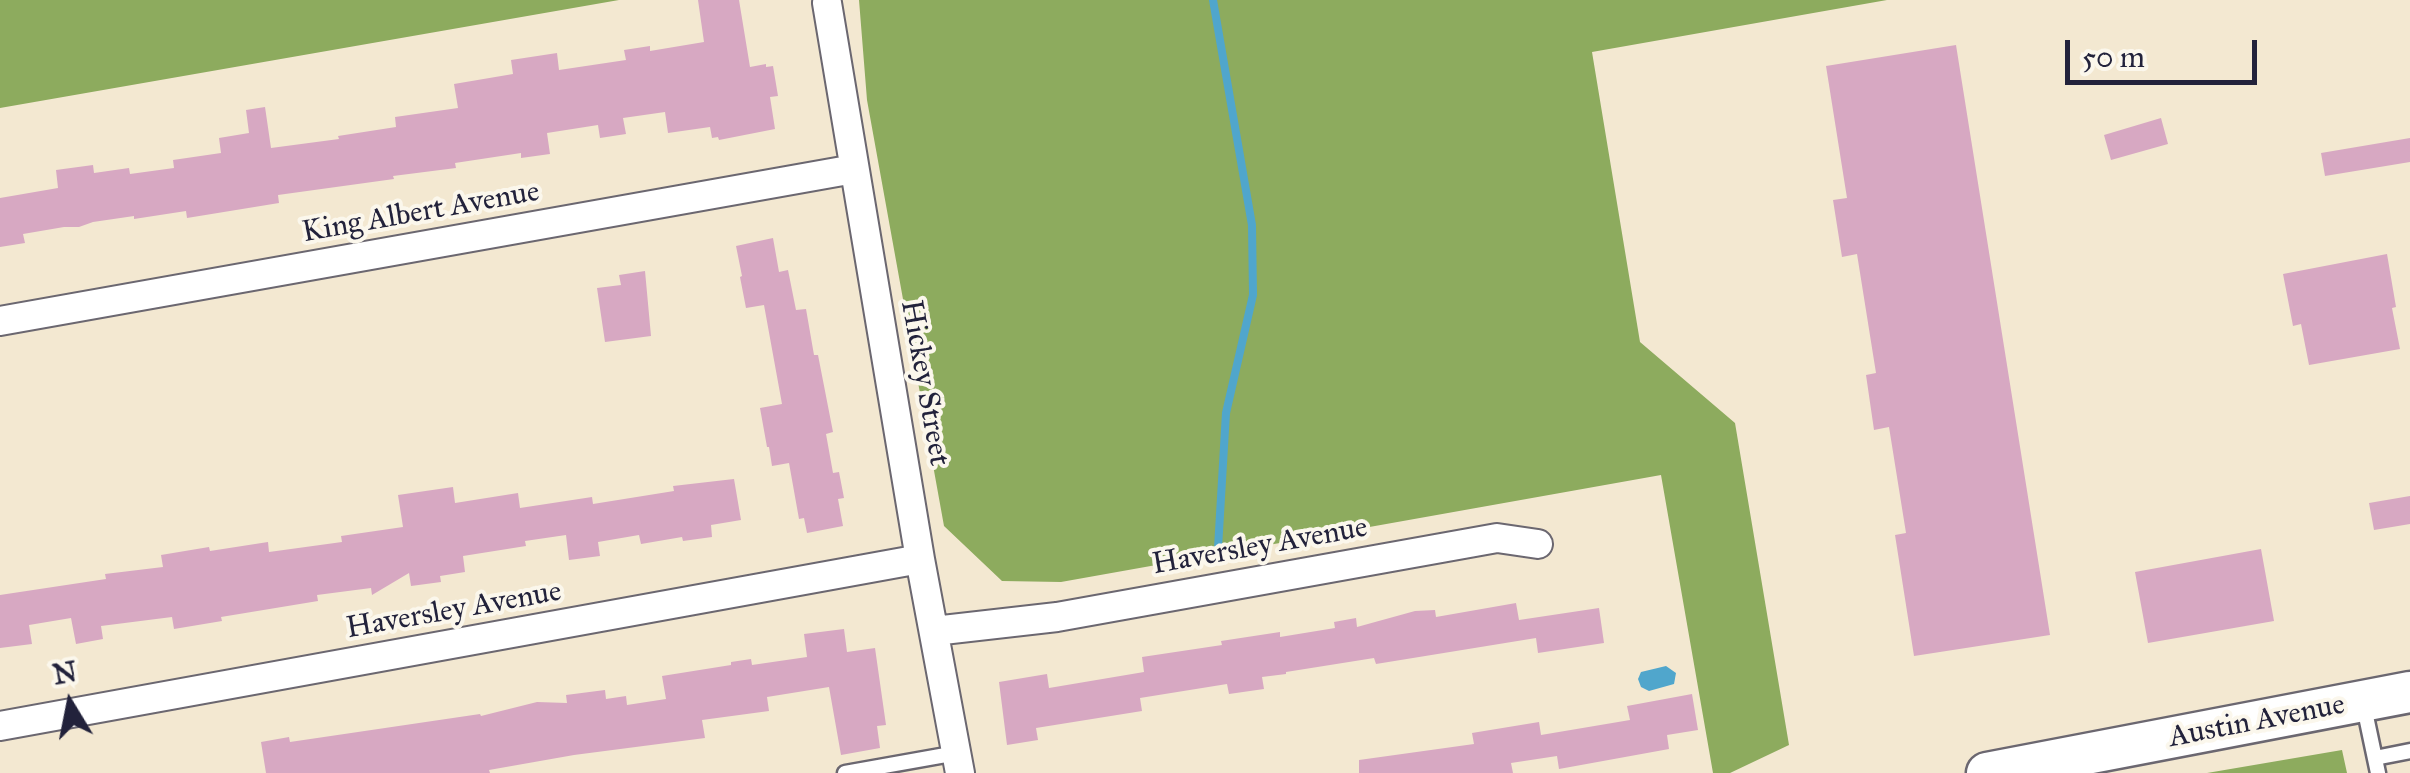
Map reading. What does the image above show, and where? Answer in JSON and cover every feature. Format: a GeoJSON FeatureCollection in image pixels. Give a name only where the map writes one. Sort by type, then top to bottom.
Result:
{"type":"FeatureCollection","features":[{"type":"Feature","properties":{"kind":"main road","name":"Austin Avenue"},"geometry":{"type":"LineString","coordinates":[[1987,773],[2410,692]]}},
{"type":"Feature","properties":{"kind":"street","name":"Hickey Street"},"geometry":{"type":"LineString","coordinates":[[828,3],[920,559],[958,763]]}},
{"type":"Feature","properties":{"kind":"street","name":"King Albert Avenue"},"geometry":{"type":"LineString","coordinates":[[0,321],[854,169]]}},
{"type":"Feature","properties":{"kind":"street","name":"Haversley Avenue"},"geometry":{"type":"LineString","coordinates":[[934,631],[1058,617],[1496,538],[1538,544]]}},
{"type":"Feature","properties":{"kind":"street","name":"Haversley Avenue"},"geometry":{"type":"LineString","coordinates":[[0,726],[920,559]]}},
{"type":"Feature","properties":{"kind":"lane"},"geometry":{"type":"LineString","coordinates":[[2363,701],[2376,765],[2410,751]]}},
{"type":"Feature","properties":{"kind":"lane"},"geometry":{"type":"LineString","coordinates":[[845,773],[958,763]]}},
{"type":"Feature","properties":{"kind":"green space"},"geometry":{"type":"Polygon","coordinates":[[[0,0],[619,0],[0,108],[0,0]]]}},
{"type":"Feature","properties":{"kind":"green space"},"geometry":{"type":"Polygon","coordinates":[[[859,0],[1887,0],[1592,52],[1640,342],[1735,423],[1789,745],[1730,773],[1713,773],[1661,475],[1061,582],[1002,581],[944,526],[867,100],[859,0]]]}},
{"type":"Feature","properties":{"kind":"green space"},"geometry":{"type":"Polygon","coordinates":[[[2342,750],[2347,773],[2207,773],[2342,750]]]}},
{"type":"Feature","properties":{"kind":"water"},"geometry":{"type":"Polygon","coordinates":[[[1666,666],[1676,673],[1674,684],[1649,691],[1641,687],[1641,672],[1666,666]]]}},
{"type":"Feature","properties":{"kind":"building"},"geometry":{"type":"Polygon","coordinates":[[[698,0],[739,0],[750,67],[773,66],[778,96],[770,97],[775,129],[719,140],[712,138],[710,127],[668,133],[665,112],[623,118],[626,134],[600,138],[598,125],[547,133],[550,154],[521,158],[521,153],[455,163],[456,168],[278,195],[279,203],[187,218],[186,211],[93,222],[23,234],[25,243],[0,247],[0,198],[58,188],[56,170],[93,165],[94,173],[129,168],[130,174],[174,168],[173,160],[221,153],[219,138],[249,133],[246,110],[265,107],[271,148],[396,127],[395,117],[458,108],[454,84],[513,74],[511,60],[557,53],[559,70],[626,60],[624,50],[650,46],[650,51],[704,42],[698,0]]]}},
{"type":"Feature","properties":{"kind":"building"},"geometry":{"type":"Polygon","coordinates":[[[1956,45],[2050,635],[1914,656],[1895,535],[1906,533],[1889,427],[1874,430],[1866,375],[1876,373],[1857,254],[1842,257],[1833,200],[1847,198],[1826,66],[1956,45]]]}},
{"type":"Feature","properties":{"kind":"building"},"geometry":{"type":"Polygon","coordinates":[[[2161,118],[2168,144],[2111,160],[2104,135],[2161,118]]]}},
{"type":"Feature","properties":{"kind":"building"},"geometry":{"type":"Polygon","coordinates":[[[2410,138],[2410,162],[2325,176],[2321,153],[2410,138]]]}},
{"type":"Feature","properties":{"kind":"building"},"geometry":{"type":"Polygon","coordinates":[[[773,238],[779,272],[788,270],[796,310],[806,309],[833,432],[826,434],[833,473],[839,472],[844,498],[838,499],[843,526],[807,533],[804,518],[799,519],[789,463],[772,466],[767,447],[760,408],[782,404],[764,305],[746,308],[736,246],[773,238]]]}},
{"type":"Feature","properties":{"kind":"building"},"geometry":{"type":"Polygon","coordinates":[[[2387,254],[2400,349],[2309,365],[2301,324],[2293,326],[2283,274],[2387,254]]]}},
{"type":"Feature","properties":{"kind":"building"},"geometry":{"type":"Polygon","coordinates":[[[645,271],[651,336],[605,342],[597,288],[621,285],[619,275],[645,271]]]}},
{"type":"Feature","properties":{"kind":"building"},"geometry":{"type":"Polygon","coordinates":[[[734,479],[741,520],[711,525],[712,537],[641,544],[639,535],[598,542],[600,556],[569,560],[566,535],[525,541],[526,546],[463,556],[465,572],[440,576],[441,582],[411,586],[409,573],[372,595],[371,588],[317,595],[318,601],[174,629],[172,617],[101,626],[103,639],[76,644],[71,618],[29,625],[32,644],[0,648],[0,595],[163,567],[161,555],[268,542],[269,552],[342,542],[341,536],[403,527],[398,495],[453,487],[455,503],[518,493],[520,508],[592,497],[593,504],[674,491],[673,486],[734,479]]]}},
{"type":"Feature","properties":{"kind":"building"},"geometry":{"type":"Polygon","coordinates":[[[2410,496],[2410,524],[2374,530],[2369,503],[2410,496]]]}},
{"type":"Feature","properties":{"kind":"building"},"geometry":{"type":"Polygon","coordinates":[[[2261,549],[2274,621],[2148,643],[2135,572],[2261,549]]]}},
{"type":"Feature","properties":{"kind":"building"},"geometry":{"type":"Polygon","coordinates":[[[1516,603],[1519,620],[1599,608],[1604,643],[1538,653],[1536,638],[1376,664],[1374,658],[1286,672],[1262,677],[1264,689],[1229,694],[1227,684],[1140,698],[1142,711],[1036,728],[1038,740],[1007,745],[999,682],[1047,674],[1049,688],[1144,672],[1142,657],[1222,645],[1221,641],[1335,628],[1334,622],[1356,618],[1357,627],[1415,611],[1435,610],[1436,617],[1516,603]]]}},
{"type":"Feature","properties":{"kind":"building"},"geometry":{"type":"Polygon","coordinates":[[[844,629],[847,652],[875,648],[886,725],[877,726],[880,748],[841,755],[829,687],[767,697],[769,711],[702,720],[705,738],[574,755],[489,770],[490,773],[266,773],[261,742],[289,737],[290,742],[481,716],[537,702],[567,703],[566,695],[605,690],[606,699],[626,696],[627,705],[666,699],[662,676],[751,659],[752,665],[807,657],[804,634],[844,629]]]}},
{"type":"Feature","properties":{"kind":"building"},"geometry":{"type":"Polygon","coordinates":[[[1692,694],[1698,730],[1667,735],[1669,749],[1559,769],[1557,756],[1511,763],[1513,773],[1359,773],[1359,760],[1474,744],[1472,733],[1539,722],[1541,735],[1630,720],[1627,706],[1692,694]]]}},
{"type":"Feature","properties":{"kind":"waterway"},"geometry":{"type":"LineString","coordinates":[[1213,0],[1252,225],[1253,295],[1226,413],[1218,548]]}}]}
